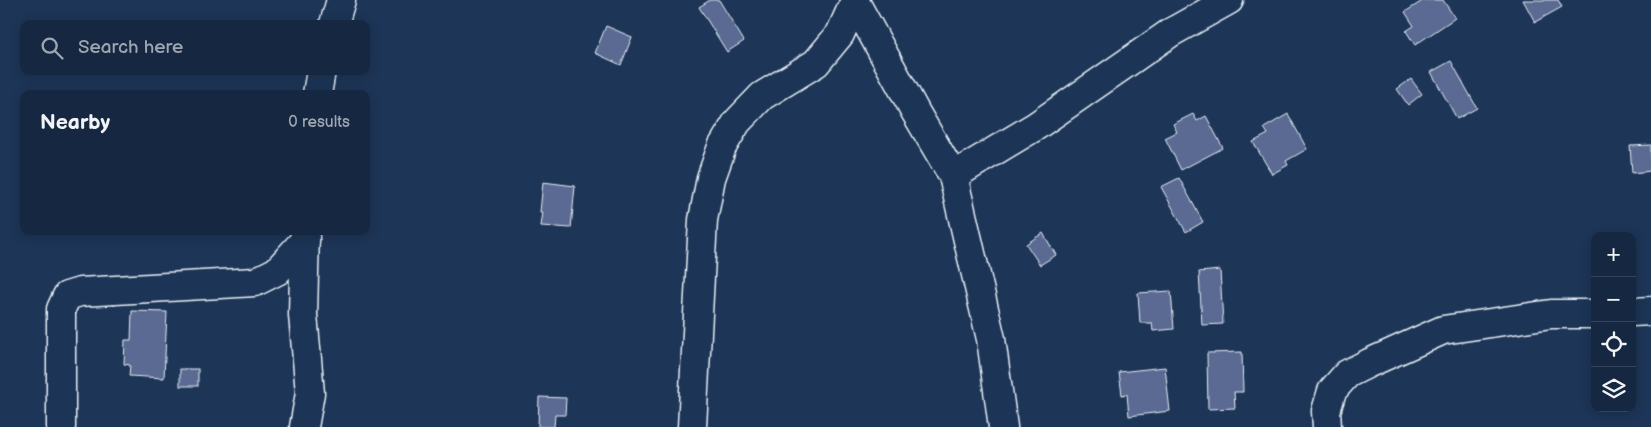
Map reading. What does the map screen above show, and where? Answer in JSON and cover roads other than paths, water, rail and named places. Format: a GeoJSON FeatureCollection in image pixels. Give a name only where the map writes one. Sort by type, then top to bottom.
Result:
{"type":"FeatureCollection","features":[{"type":"Feature","properties":{"kind":"street"},"geometry":{"type":"LineString","coordinates":[[335,20],[341,0]]}},
{"type":"Feature","properties":{"kind":"street"},"geometry":{"type":"LineString","coordinates":[[953,176],[1036,126],[1170,33],[1229,0]]}},
{"type":"Feature","properties":{"kind":"street"},"geometry":{"type":"LineString","coordinates":[[854,1],[953,176],[991,339],[1003,427]]}},
{"type":"Feature","properties":{"kind":"street"},"geometry":{"type":"LineString","coordinates":[[692,427],[703,220],[711,178],[722,147],[738,122],[762,96],[816,62],[840,34],[854,1]]}},
{"type":"Feature","properties":{"kind":"street"},"geometry":{"type":"LineString","coordinates":[[318,90],[320,75]]}},
{"type":"Feature","properties":{"kind":"street"},"geometry":{"type":"LineString","coordinates":[[62,427],[61,309],[67,296],[80,292],[256,282],[277,271],[305,236]]}},
{"type":"Feature","properties":{"kind":"street"},"geometry":{"type":"LineString","coordinates":[[304,427],[310,393],[303,315],[305,236]]}},
{"type":"Feature","properties":{"kind":"street"},"geometry":{"type":"LineString","coordinates":[[1636,312],[1651,311]]}},
{"type":"Feature","properties":{"kind":"street"},"geometry":{"type":"LineString","coordinates":[[1328,427],[1326,410],[1332,391],[1347,374],[1443,330],[1551,314],[1591,314]]}}]}
